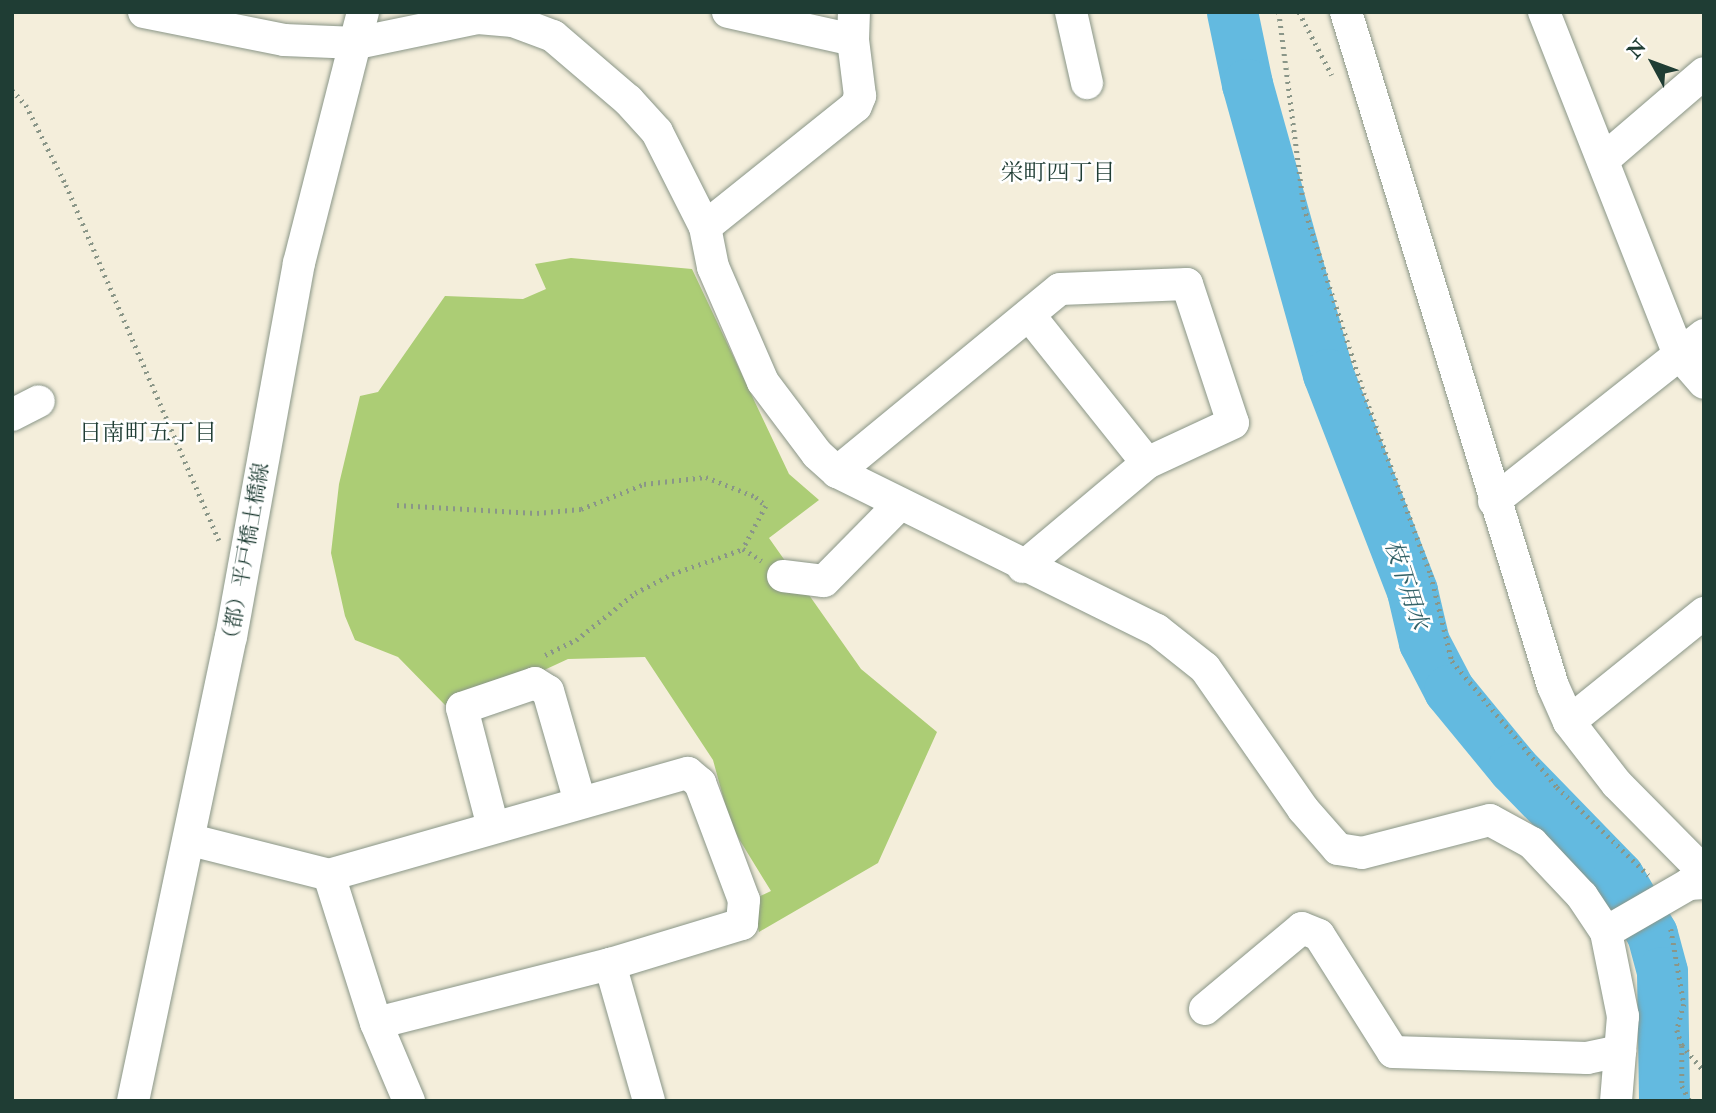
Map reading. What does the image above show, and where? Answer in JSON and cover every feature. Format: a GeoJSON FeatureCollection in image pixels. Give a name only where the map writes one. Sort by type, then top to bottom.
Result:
{"type":"FeatureCollection","features":[{"type":"Feature","properties":{"kind":"street"},"geometry":{"type":"LineString","coordinates":[[144,12],[184,17],[284,40],[360,27],[514,16],[553,36],[628,100],[657,132],[705,228],[713,267],[762,382],[817,454],[837,472],[1023,567],[1157,630],[1205,668],[1303,809],[1339,849],[1362,853],[1490,820],[1532,843],[1613,928],[1623,1016],[1616,1101]]}},
{"type":"Feature","properties":{"kind":"street"},"geometry":{"type":"LineString","coordinates":[[705,228],[856,106],[860,96],[854,26],[728,12]]}},
{"type":"Feature","properties":{"kind":"street"},"geometry":{"type":"LineString","coordinates":[[1071,12],[1087,83]]}},
{"type":"Feature","properties":{"kind":"street"},"geometry":{"type":"LineString","coordinates":[[1346,12],[1494,501],[1569,722],[1617,785],[1704,872]]}},
{"type":"Feature","properties":{"kind":"street"},"geometry":{"type":"LineString","coordinates":[[1544,12],[1679,354],[1704,383]]}},
{"type":"Feature","properties":{"kind":"street","name":"（都）平戸橋土橋線"},"geometry":{"type":"LineString","coordinates":[[133,1101],[181,864],[191,840],[299,263],[360,27]]}},
{"type":"Feature","properties":{"kind":"street"},"geometry":{"type":"LineString","coordinates":[[1603,160],[1704,73]]}},
{"type":"Feature","properties":{"kind":"street"},"geometry":{"type":"LineString","coordinates":[[837,472],[1060,289],[1187,284],[1233,423],[1147,463],[1023,567]]}},
{"type":"Feature","properties":{"kind":"street"},"geometry":{"type":"LineString","coordinates":[[1029,315],[1147,463]]}},
{"type":"Feature","properties":{"kind":"street"},"geometry":{"type":"LineString","coordinates":[[1494,501],[1704,335]]}},
{"type":"Feature","properties":{"kind":"street"},"geometry":{"type":"LineString","coordinates":[[783,576],[824,581],[900,504]]}},
{"type":"Feature","properties":{"kind":"street"},"geometry":{"type":"LineString","coordinates":[[1569,722],[1704,613]]}},
{"type":"Feature","properties":{"kind":"street"},"geometry":{"type":"LineString","coordinates":[[493,827],[462,708],[535,682],[548,691],[580,802]]}},
{"type":"Feature","properties":{"kind":"street"},"geometry":{"type":"LineString","coordinates":[[191,840],[329,875],[688,773],[700,783],[744,900],[742,924],[610,964],[376,1023]]}},
{"type":"Feature","properties":{"kind":"street"},"geometry":{"type":"LineString","coordinates":[[329,875],[376,1023],[409,1101]]}},
{"type":"Feature","properties":{"kind":"street"},"geometry":{"type":"LineString","coordinates":[[1613,928],[1666,901],[1689,884],[1704,883]]}},
{"type":"Feature","properties":{"kind":"street"},"geometry":{"type":"LineString","coordinates":[[1206,1009],[1302,928],[1319,935],[1393,1052],[1587,1058],[1620,1051]]}},
{"type":"Feature","properties":{"kind":"street"},"geometry":{"type":"LineString","coordinates":[[610,964],[649,1101]]}},
{"type":"Feature","properties":{"kind":"path"},"geometry":{"type":"LineString","coordinates":[[1279,12],[1304,207],[1364,393],[1431,575],[1451,661],[1557,787],[1666,901],[1688,917],[1671,930],[1682,992],[1677,1030],[1682,1045],[1682,1086],[1690,1101]]}},
{"type":"Feature","properties":{"kind":"path"},"geometry":{"type":"LineString","coordinates":[[12,90],[26,105],[66,185],[240,589]]}},
{"type":"Feature","properties":{"kind":"path"},"geometry":{"type":"LineString","coordinates":[[397,505],[537,513],[581,509],[644,484],[706,477],[766,506],[743,548],[672,574],[635,593],[576,639],[539,659]]}},
{"type":"Feature","properties":{"kind":"path"},"geometry":{"type":"LineString","coordinates":[[743,548],[783,576]]}},
{"type":"Feature","properties":{"kind":"path"},"geometry":{"type":"LineString","coordinates":[[1682,1045],[1704,1071]]}},
{"type":"Feature","properties":{"kind":"green space"},"geometry":{"type":"Polygon","coordinates":[[[571,258],[692,269],[789,474],[819,500],[769,538],[861,669],[937,732],[878,863],[759,932],[752,900],[771,891],[731,826],[713,760],[645,657],[568,659],[462,708],[445,705],[398,657],[355,640],[345,616],[331,553],[339,484],[360,396],[378,392],[445,296],[523,299],[546,289],[535,264],[571,258]]]}},
{"type":"Feature","properties":{"kind":"waterway","name":"枝下用水"},"geometry":{"type":"LineString","coordinates":[[1232,12],[1247,84],[1328,374],[1412,591],[1424,642],[1449,690],[1513,768],[1618,876],[1652,934],[1662,972],[1664,1101]]}},
{"type":"Feature","properties":{"kind":"district","name":"栄町四丁目"},"geometry":{"type":"Point","coordinates":[1058,173]}},
{"type":"Feature","properties":{"kind":"district","name":"日南町五丁目"},"geometry":{"type":"Point","coordinates":[148,433]}}]}
